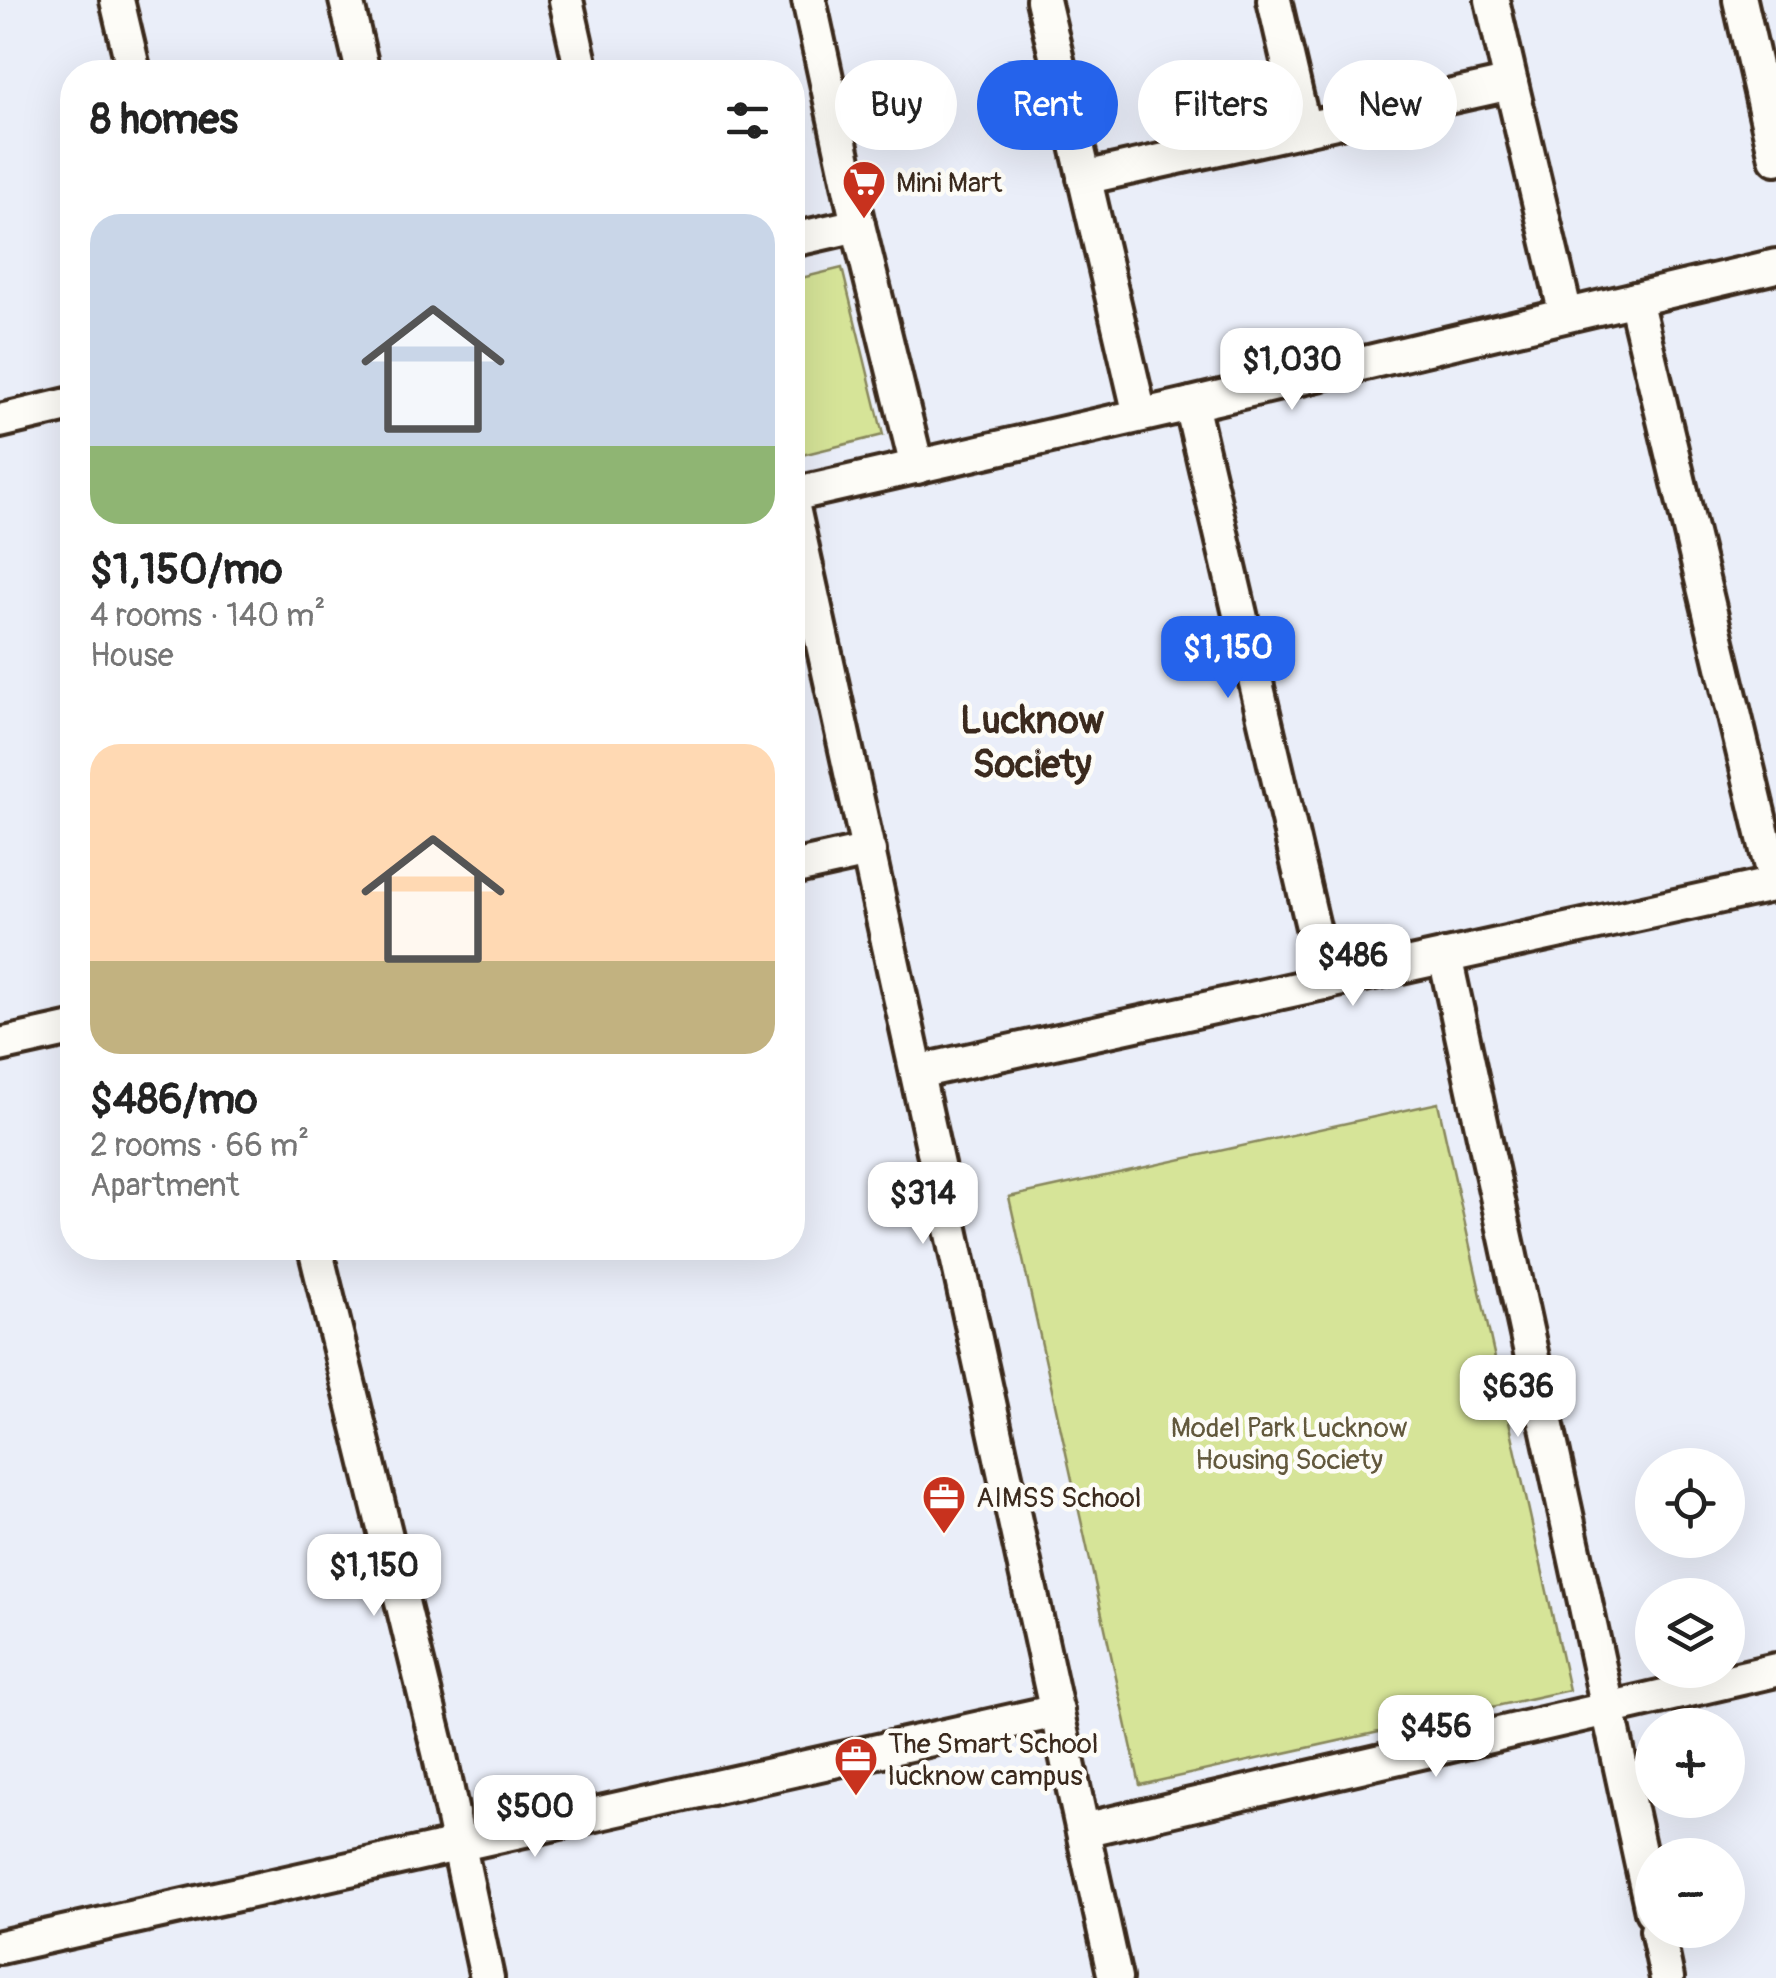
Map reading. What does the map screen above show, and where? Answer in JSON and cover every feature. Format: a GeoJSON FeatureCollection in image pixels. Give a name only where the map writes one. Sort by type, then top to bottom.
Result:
{"type":"FeatureCollection","features":[{"type":"Feature","properties":{"kind":"street"},"geometry":{"type":"LineString","coordinates":[[117,0],[131,60]]}},
{"type":"Feature","properties":{"kind":"street"},"geometry":{"type":"LineString","coordinates":[[346,0],[360,60]]}},
{"type":"Feature","properties":{"kind":"street"},"geometry":{"type":"LineString","coordinates":[[566,0],[579,60]]}},
{"type":"Feature","properties":{"kind":"street"},"geometry":{"type":"LineString","coordinates":[[809,0],[858,226],[917,467]]}},
{"type":"Feature","properties":{"kind":"street"},"geometry":{"type":"LineString","coordinates":[[1043,0],[1140,415]]}},
{"type":"Feature","properties":{"kind":"street"},"geometry":{"type":"LineString","coordinates":[[1274,0],[1304,129]]}},
{"type":"Feature","properties":{"kind":"street"},"geometry":{"type":"LineString","coordinates":[[1492,0],[1566,315]]}},
{"type":"Feature","properties":{"kind":"street"},"geometry":{"type":"LineString","coordinates":[[1740,0],[1776,158]]}},
{"type":"Feature","properties":{"kind":"street"},"geometry":{"type":"LineString","coordinates":[[1084,178],[1511,83]]}},
{"type":"Feature","properties":{"kind":"street"},"geometry":{"type":"LineString","coordinates":[[805,237],[858,226]]}},
{"type":"Feature","properties":{"kind":"street"},"geometry":{"type":"LineString","coordinates":[[805,496],[1776,266]]}},
{"type":"Feature","properties":{"kind":"street"},"geometry":{"type":"LineString","coordinates":[[917,1072],[1775,884],[1635,299]]}},
{"type":"Feature","properties":{"kind":"street"},"geometry":{"type":"LineString","coordinates":[[1192,404],[1326,982]]}},
{"type":"Feature","properties":{"kind":"street"},"geometry":{"type":"LineString","coordinates":[[0,420],[60,407]]}},
{"type":"Feature","properties":{"kind":"street"},"geometry":{"type":"LineString","coordinates":[[805,559],[1115,1978]]}},
{"type":"Feature","properties":{"kind":"street"},"geometry":{"type":"LineString","coordinates":[[805,865],[868,850]]}},
{"type":"Feature","properties":{"kind":"street"},"geometry":{"type":"LineString","coordinates":[[1445,956],[1636,1838]]}},
{"type":"Feature","properties":{"kind":"street"},"geometry":{"type":"LineString","coordinates":[[0,1045],[60,1032]]}},
{"type":"Feature","properties":{"kind":"street"},"geometry":{"type":"LineString","coordinates":[[319,1260],[439,1752],[487,1978]]}},
{"type":"Feature","properties":{"kind":"street"},"geometry":{"type":"LineString","coordinates":[[1083,1830],[1776,1670]]}},
{"type":"Feature","properties":{"kind":"street"},"geometry":{"type":"LineString","coordinates":[[0,1947],[1057,1711]]}},
{"type":"Feature","properties":{"kind":"street"},"geometry":{"type":"LineString","coordinates":[[1661,1948],[1667,1978]]}},
{"type":"Feature","properties":{"kind":"green space"},"geometry":{"type":"Polygon","coordinates":[[[842,268],[883,435],[805,454],[805,277],[842,268]]]}},
{"type":"Feature","properties":{"kind":"green space","name":"Model Park Lucknow Housing Society"},"geometry":{"type":"Polygon","coordinates":[[[1438,1103],[1569,1690],[1140,1785],[1009,1197],[1438,1103]]]}},
{"type":"Feature","properties":{"kind":"place","name":"Mini Mart"},"geometry":{"type":"Point","coordinates":[864,220]}},
{"type":"Feature","properties":{"kind":"place","name":"AIMSS School"},"geometry":{"type":"Point","coordinates":[944,1535]}},
{"type":"Feature","properties":{"kind":"place","name":"The Smart School lucknow campus"},"geometry":{"type":"Point","coordinates":[856,1797]}},
{"type":"Feature","properties":{"kind":"district","name":"Lucknow Society"},"geometry":{"type":"Point","coordinates":[1032,742]}}]}
